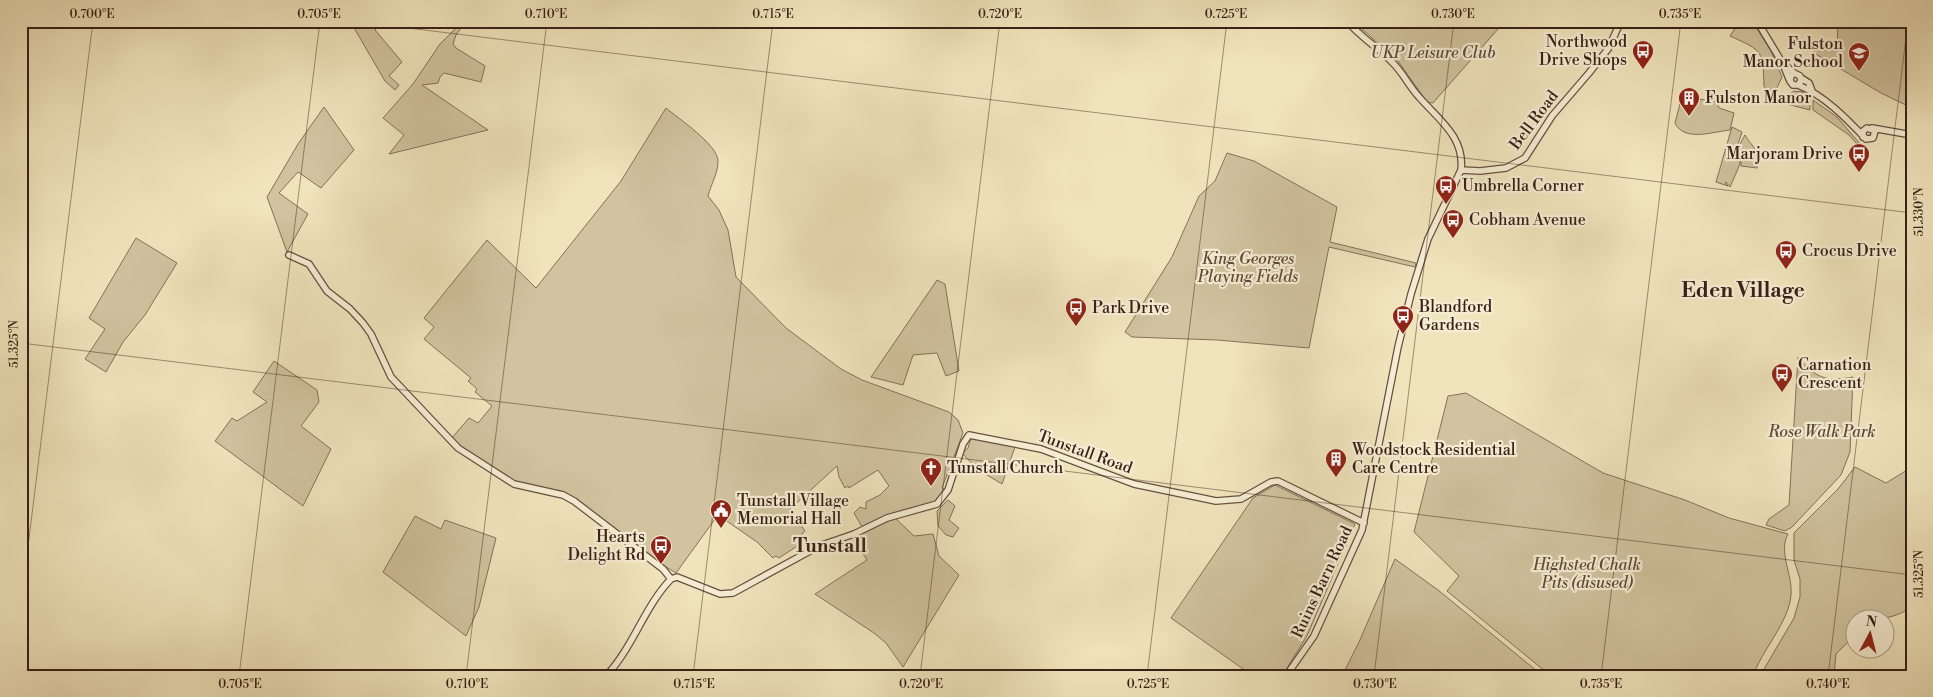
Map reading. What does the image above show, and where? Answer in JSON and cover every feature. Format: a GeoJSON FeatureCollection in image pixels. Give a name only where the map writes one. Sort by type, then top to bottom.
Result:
{"type":"FeatureCollection","features":[{"type":"Feature","properties":{"kind":"street"},"geometry":{"type":"LineString","coordinates":[[1347,21],[1393,63],[1417,95],[1452,133],[1460,146],[1461,170]]}},
{"type":"Feature","properties":{"kind":"street","name":"Bell Road"},"geometry":{"type":"LineString","coordinates":[[1461,170],[1480,171],[1506,168],[1525,158],[1552,116],[1590,74],[1608,49],[1621,21]]}},
{"type":"Feature","properties":{"kind":"street"},"geometry":{"type":"LineString","coordinates":[[1757,21],[1783,64],[1792,84],[1813,92],[1848,120],[1868,140],[1874,137],[1899,133]]}},
{"type":"Feature","properties":{"kind":"street"},"geometry":{"type":"LineString","coordinates":[[1783,64],[1794,74],[1797,74],[1809,83],[1813,92]]}},
{"type":"Feature","properties":{"kind":"street"},"geometry":{"type":"LineString","coordinates":[[1790,79],[1794,74]]}},
{"type":"Feature","properties":{"kind":"street"},"geometry":{"type":"LineString","coordinates":[[1798,85],[1801,78]]}},
{"type":"Feature","properties":{"kind":"street"},"geometry":{"type":"LineString","coordinates":[[1848,120],[1870,128],[1912,135]]}},
{"type":"Feature","properties":{"kind":"street"},"geometry":{"type":"LineString","coordinates":[[1863,136],[1864,130],[1870,128]]}},
{"type":"Feature","properties":{"kind":"street"},"geometry":{"type":"LineString","coordinates":[[1870,128],[1875,133],[1874,137]]}},
{"type":"Feature","properties":{"kind":"street","name":"Ruins Barn Road"},"geometry":{"type":"LineString","coordinates":[[1286,676],[1314,636],[1364,523],[1398,347],[1413,287],[1428,239],[1461,170]]}},
{"type":"Feature","properties":{"kind":"street"},"geometry":{"type":"LineString","coordinates":[[289,255],[309,264],[327,291],[350,309],[363,323],[371,334],[391,377],[458,448],[514,484],[563,495],[574,501],[663,569],[671,579],[662,590],[628,650],[606,676]]}},
{"type":"Feature","properties":{"kind":"street","name":"Tunstall Road"},"geometry":{"type":"LineString","coordinates":[[671,579],[676,577],[720,594],[733,593],[819,546],[854,534],[887,518],[937,504],[948,490],[965,440],[969,436],[1042,449],[1134,484],[1216,501],[1241,499],[1271,482],[1278,481],[1364,523]]}},
{"type":"Feature","properties":{"kind":"green space"},"geometry":{"type":"Polygon","coordinates":[[[350,21],[382,21],[375,30],[402,62],[389,76],[399,85],[395,90],[385,81],[350,21]]]}},
{"type":"Feature","properties":{"kind":"green space"},"geometry":{"type":"Polygon","coordinates":[[[463,21],[466,21],[456,35],[453,44],[456,48],[485,66],[481,82],[444,73],[438,83],[422,85],[488,130],[389,154],[404,135],[383,118],[413,84],[440,44],[463,21]]]}},
{"type":"Feature","properties":{"kind":"green space","name":"UKP Leisure Club"},"geometry":{"type":"Polygon","coordinates":[[[1353,21],[1505,21],[1433,103],[1427,102],[1398,61],[1353,21]]]}},
{"type":"Feature","properties":{"kind":"green space"},"geometry":{"type":"Polygon","coordinates":[[[1740,21],[1752,21],[1771,51],[1782,77],[1775,92],[1764,87],[1762,59],[1759,53],[1749,45],[1730,36],[1740,21]]]}},
{"type":"Feature","properties":{"kind":"green space"},"geometry":{"type":"Polygon","coordinates":[[[1838,21],[1912,21],[1912,108],[1881,93],[1814,53],[1814,49],[1837,51],[1838,21]]]}},
{"type":"Feature","properties":{"kind":"green space"},"geometry":{"type":"Polygon","coordinates":[[[1794,91],[1803,92],[1810,97],[1810,110],[1783,103],[1781,100],[1794,91]]]}},
{"type":"Feature","properties":{"kind":"green space"},"geometry":{"type":"Polygon","coordinates":[[[1682,96],[1717,102],[1719,108],[1734,113],[1730,130],[1707,134],[1692,134],[1679,129],[1675,123],[1682,96]]]}},
{"type":"Feature","properties":{"kind":"green space"},"geometry":{"type":"Polygon","coordinates":[[[1813,100],[1837,117],[1860,144],[1857,144],[1849,135],[1813,110],[1813,100]]]}},
{"type":"Feature","properties":{"kind":"green space"},"geometry":{"type":"Polygon","coordinates":[[[324,107],[354,150],[321,188],[298,172],[279,193],[308,214],[287,252],[267,197],[298,144],[324,107]]]}},
{"type":"Feature","properties":{"kind":"green space"},"geometry":{"type":"Polygon","coordinates":[[[666,108],[705,140],[716,155],[718,161],[717,170],[708,196],[719,210],[728,230],[736,277],[786,328],[841,369],[862,380],[949,412],[958,420],[963,433],[942,488],[945,489],[938,501],[901,511],[862,527],[854,513],[860,507],[866,509],[866,502],[880,495],[889,486],[878,470],[849,488],[848,486],[845,488],[839,477],[837,466],[790,509],[805,531],[802,534],[805,541],[779,558],[776,556],[773,558],[757,542],[718,515],[676,573],[638,550],[580,504],[512,480],[473,456],[451,439],[469,418],[478,423],[492,406],[475,392],[477,389],[468,381],[471,378],[424,339],[434,327],[424,318],[487,240],[536,288],[621,181],[666,108]]]}},
{"type":"Feature","properties":{"kind":"green space"},"geometry":{"type":"Polygon","coordinates":[[[1732,127],[1742,132],[1738,144],[1740,164],[1730,187],[1726,182],[1728,186],[1716,182],[1732,127]]]}},
{"type":"Feature","properties":{"kind":"green space"},"geometry":{"type":"Polygon","coordinates":[[[1745,135],[1757,152],[1757,168],[1741,166],[1740,144],[1745,135]]]}},
{"type":"Feature","properties":{"kind":"green space","name":"King Georges Playing Fields"},"geometry":{"type":"Polygon","coordinates":[[[1227,153],[1254,161],[1337,207],[1330,242],[1416,263],[1415,267],[1329,247],[1309,348],[1217,340],[1132,337],[1125,332],[1172,257],[1199,196],[1215,181],[1227,153]]]}},
{"type":"Feature","properties":{"kind":"green space"},"geometry":{"type":"Polygon","coordinates":[[[136,238],[177,263],[145,315],[123,342],[106,372],[85,359],[105,329],[89,318],[136,238]]]}},
{"type":"Feature","properties":{"kind":"green space"},"geometry":{"type":"Polygon","coordinates":[[[937,280],[945,284],[959,371],[946,376],[937,353],[913,355],[903,385],[871,377],[937,280]]]}},
{"type":"Feature","properties":{"kind":"green space","name":"Rose Walk Park"},"geometry":{"type":"Polygon","coordinates":[[[1798,357],[1810,370],[1822,377],[1835,379],[1853,377],[1850,452],[1841,475],[1792,527],[1785,531],[1766,525],[1769,519],[1789,505],[1798,357]]]}},
{"type":"Feature","properties":{"kind":"green space"},"geometry":{"type":"Polygon","coordinates":[[[274,361],[317,390],[319,402],[301,426],[331,449],[303,506],[215,441],[232,418],[237,421],[267,402],[253,392],[274,361]]]}},
{"type":"Feature","properties":{"kind":"green space","name":"Highsted Chalk Pits (disused)"},"geometry":{"type":"Polygon","coordinates":[[[1466,393],[1603,473],[1685,500],[1729,518],[1788,534],[1785,541],[1785,556],[1791,587],[1789,605],[1753,676],[1551,676],[1447,591],[1459,576],[1414,532],[1448,396],[1466,393]]]}},
{"type":"Feature","properties":{"kind":"green space"},"geometry":{"type":"Polygon","coordinates":[[[971,438],[1015,447],[1002,484],[977,469],[962,453],[968,448],[971,438]]]}},
{"type":"Feature","properties":{"kind":"green space"},"geometry":{"type":"Polygon","coordinates":[[[1855,467],[1886,483],[1912,467],[1912,606],[1896,615],[1896,610],[1846,610],[1846,644],[1836,654],[1834,676],[1760,676],[1794,618],[1800,597],[1800,579],[1794,560],[1794,533],[1838,489],[1855,467]]]}},
{"type":"Feature","properties":{"kind":"green space"},"geometry":{"type":"Polygon","coordinates":[[[1275,485],[1355,524],[1307,636],[1282,676],[1253,676],[1171,618],[1253,498],[1275,485]]]}},
{"type":"Feature","properties":{"kind":"green space"},"geometry":{"type":"Polygon","coordinates":[[[948,500],[955,506],[949,520],[959,528],[953,537],[946,535],[938,526],[937,511],[948,500]]]}},
{"type":"Feature","properties":{"kind":"green space"},"geometry":{"type":"Polygon","coordinates":[[[415,516],[441,529],[445,520],[496,538],[479,607],[466,636],[383,572],[415,516]]]}},
{"type":"Feature","properties":{"kind":"green space"},"geometry":{"type":"Polygon","coordinates":[[[895,518],[914,536],[933,534],[939,556],[959,575],[903,667],[886,643],[874,633],[815,594],[867,560],[853,538],[895,518]]]}},
{"type":"Feature","properties":{"kind":"green space"},"geometry":{"type":"Polygon","coordinates":[[[1395,559],[1438,590],[1543,676],[1342,676],[1395,559]]]}},
{"type":"Feature","properties":{"kind":"place","name":"Northwood Drive Shops"},"geometry":{"type":"Point","coordinates":[1643,70]}},
{"type":"Feature","properties":{"kind":"place","name":"Fulston Manor School"},"geometry":{"type":"Point","coordinates":[1859,72]}},
{"type":"Feature","properties":{"kind":"place","name":"Fulston Manor"},"geometry":{"type":"Point","coordinates":[1689,117]}},
{"type":"Feature","properties":{"kind":"place","name":"Marjoram Drive"},"geometry":{"type":"Point","coordinates":[1859,173]}},
{"type":"Feature","properties":{"kind":"place","name":"Umbrella Corner"},"geometry":{"type":"Point","coordinates":[1446,205]}},
{"type":"Feature","properties":{"kind":"place","name":"Cobham Avenue"},"geometry":{"type":"Point","coordinates":[1453,239]}},
{"type":"Feature","properties":{"kind":"place","name":"Crocus Drive"},"geometry":{"type":"Point","coordinates":[1786,270]}},
{"type":"Feature","properties":{"kind":"place","name":"Park Drive"},"geometry":{"type":"Point","coordinates":[1076,327]}},
{"type":"Feature","properties":{"kind":"place","name":"Blandford Gardens"},"geometry":{"type":"Point","coordinates":[1403,335]}},
{"type":"Feature","properties":{"kind":"place","name":"Carnation Crescent"},"geometry":{"type":"Point","coordinates":[1782,393]}},
{"type":"Feature","properties":{"kind":"place","name":"Woodstock Residential Care Centre"},"geometry":{"type":"Point","coordinates":[1336,478]}},
{"type":"Feature","properties":{"kind":"place","name":"Tunstall Church"},"geometry":{"type":"Point","coordinates":[931,487]}},
{"type":"Feature","properties":{"kind":"place","name":"Tunstall Village Memorial Hall"},"geometry":{"type":"Point","coordinates":[721,529]}},
{"type":"Feature","properties":{"kind":"place","name":"Hearts Delight Rd"},"geometry":{"type":"Point","coordinates":[661,565]}},
{"type":"Feature","properties":{"kind":"district","name":"Eden Village"},"geometry":{"type":"Point","coordinates":[1743,291]}},
{"type":"Feature","properties":{"kind":"district","name":"Tunstall"},"geometry":{"type":"Point","coordinates":[830,546]}}]}
